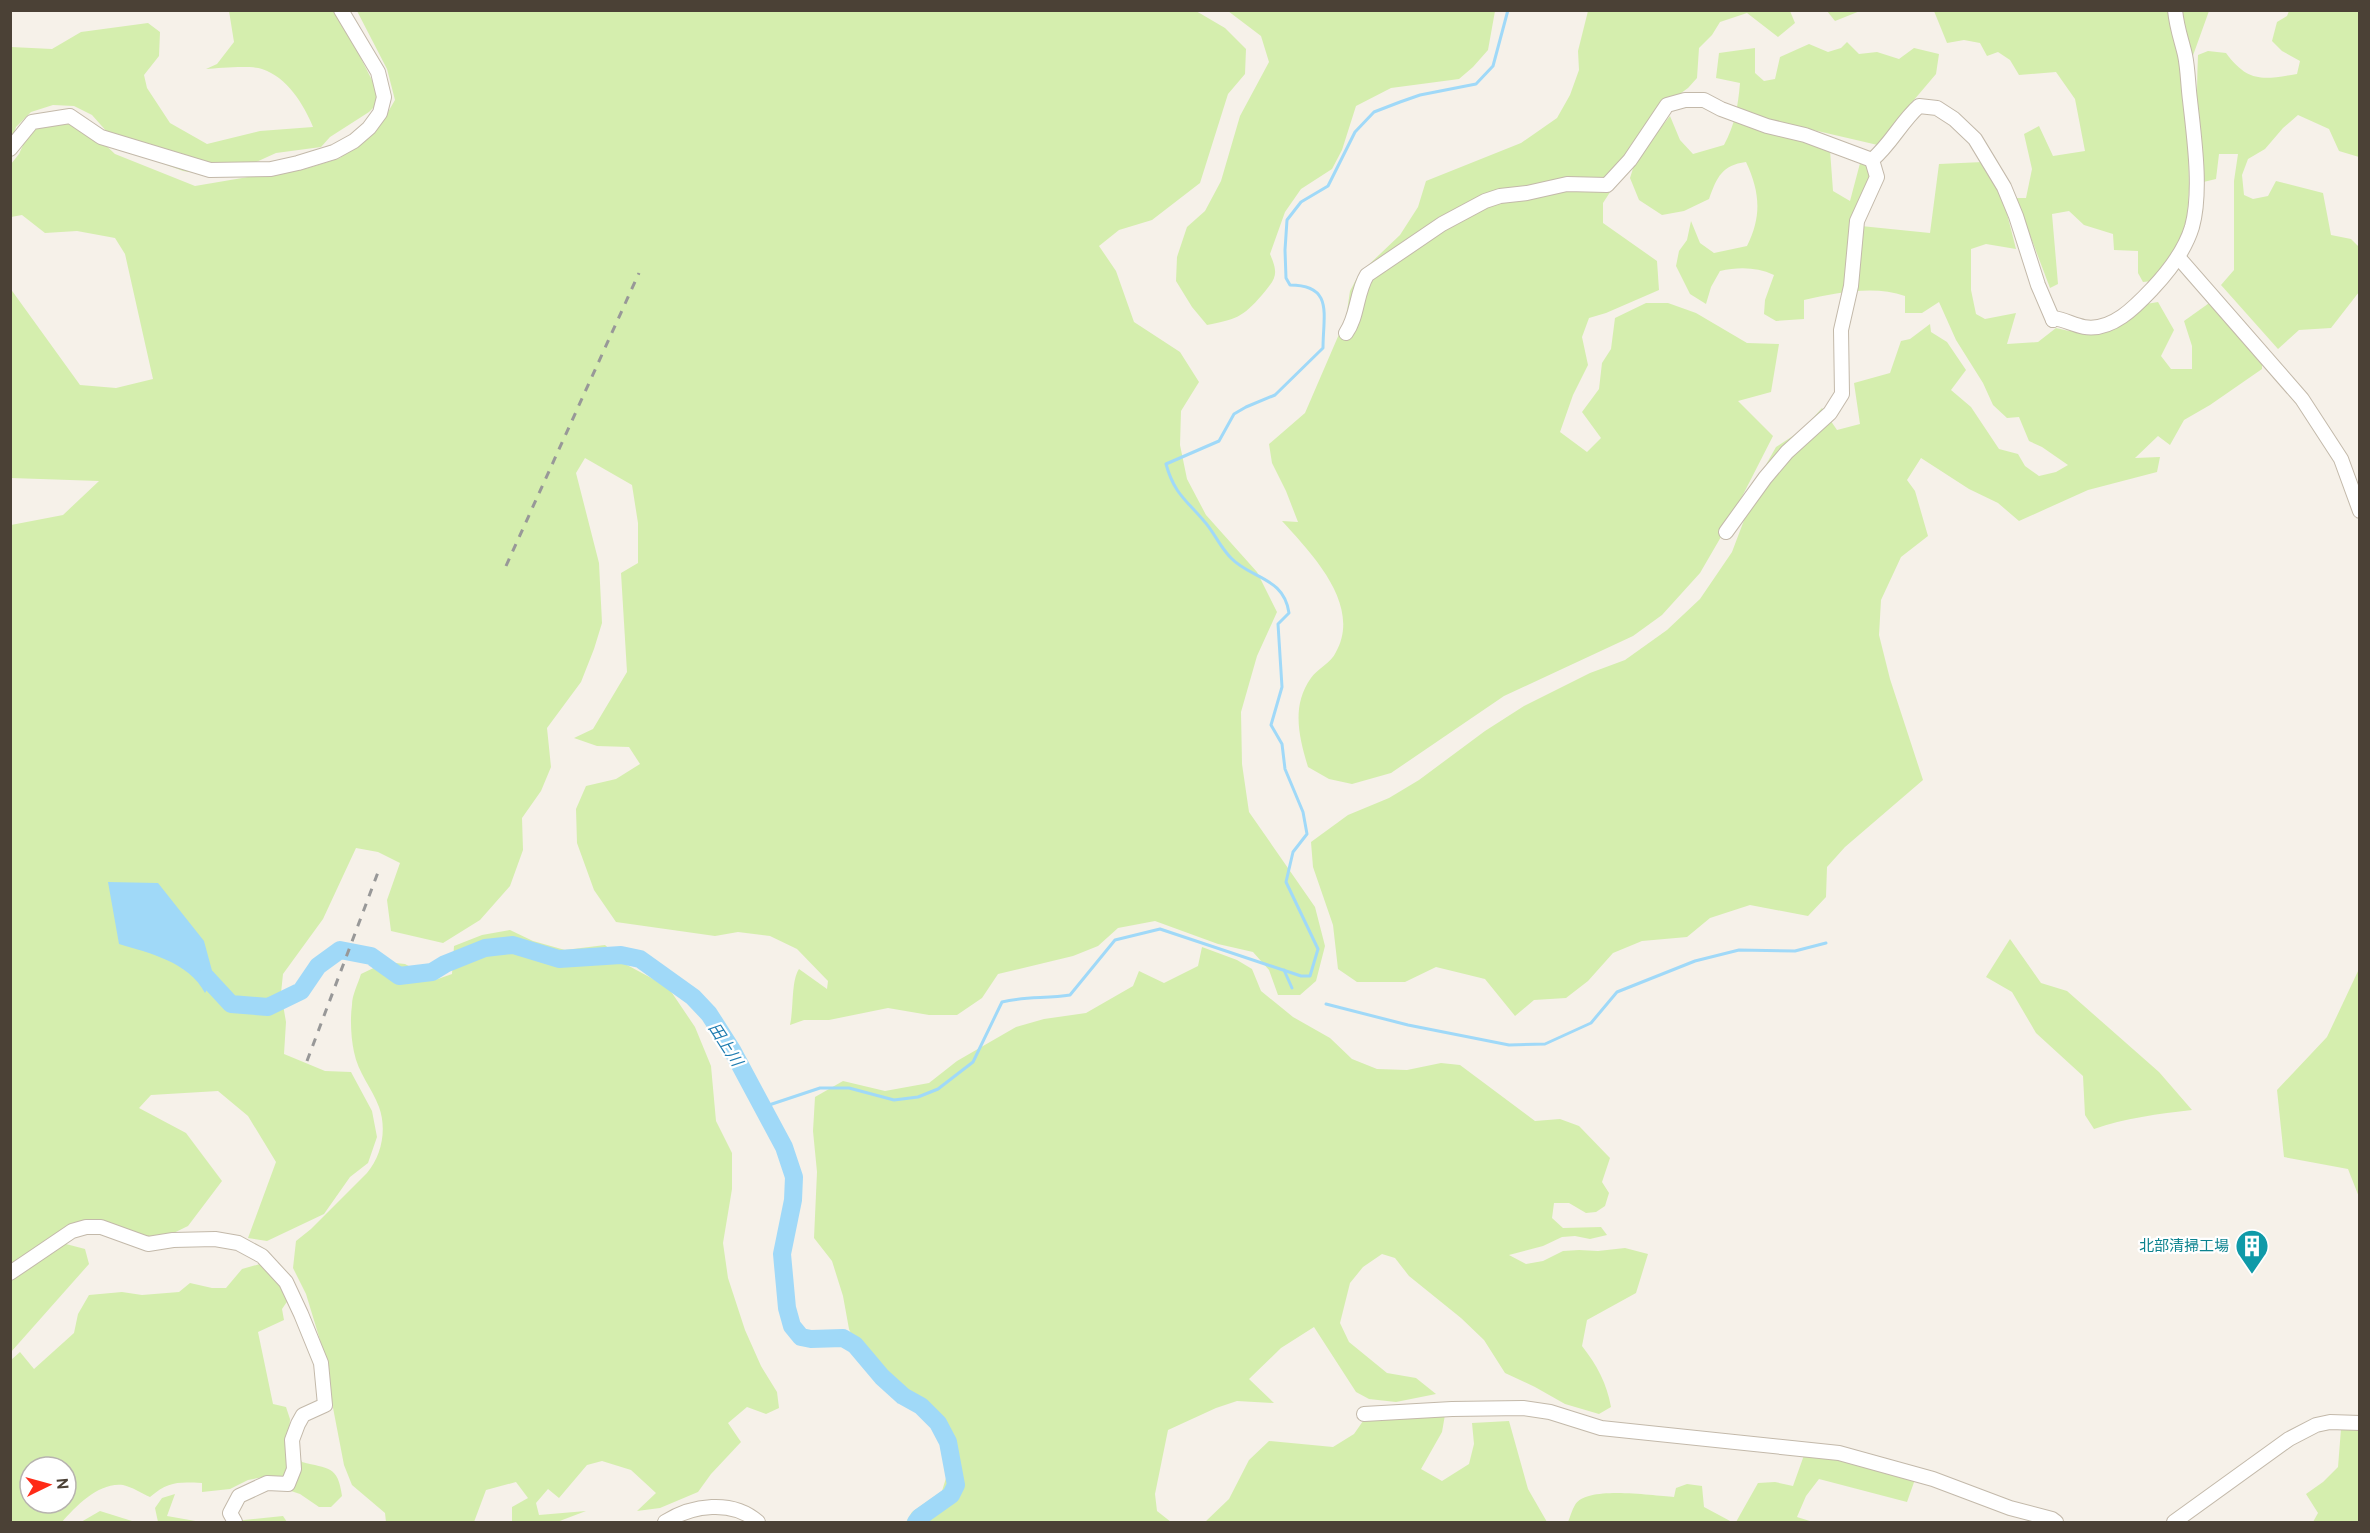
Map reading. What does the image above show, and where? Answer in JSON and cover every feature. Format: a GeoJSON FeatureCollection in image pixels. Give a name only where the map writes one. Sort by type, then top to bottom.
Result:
{"type":"FeatureCollection","features":[{"type":"Feature","properties":{"kind":"street"},"geometry":{"type":"LineString","coordinates":[[10,149],[32,122],[70,116],[101,137],[210,170],[271,169],[298,164],[334,152],[354,141],[369,128],[380,113],[384,98],[378,72],[341,10]]}},
{"type":"Feature","properties":{"kind":"street"},"geometry":{"type":"LineString","coordinates":[[1872,160],[1887,147],[1908,117],[1919,106],[1937,108],[1954,119],[1975,140],[2004,187],[2016,216],[2038,285],[2053,320],[2054,318],[2068,320],[2085,327],[2101,326],[2116,320],[2136,306],[2178,257],[2194,217],[2196,163],[2184,54],[2177,32],[2175,10]]}},
{"type":"Feature","properties":{"kind":"street"},"geometry":{"type":"LineString","coordinates":[[1346,333],[1354,318],[1360,286],[1367,275],[1442,224],[1485,201],[1500,196],[1527,193],[1567,184],[1607,185],[1630,159],[1667,105],[1685,100],[1704,100],[1721,109],[1767,126],[1805,135],[1872,160]]}},
{"type":"Feature","properties":{"kind":"street"},"geometry":{"type":"LineString","coordinates":[[1726,532],[1787,452],[1830,413],[1842,394],[1841,330],[1851,286],[1857,220],[1877,177],[1872,160]]}},
{"type":"Feature","properties":{"kind":"street"},"geometry":{"type":"LineString","coordinates":[[2178,257],[2302,399],[2341,459],[2360,511]]}},
{"type":"Feature","properties":{"kind":"street"},"geometry":{"type":"LineString","coordinates":[[10,1273],[72,1231],[86,1227],[100,1227],[148,1244],[172,1240],[214,1239],[238,1243],[262,1256],[286,1282],[321,1363],[325,1405],[303,1415],[298,1424],[292,1440],[294,1469],[288,1484],[267,1483],[240,1496],[230,1513],[235,1522]]}},
{"type":"Feature","properties":{"kind":"street"},"geometry":{"type":"LineString","coordinates":[[1364,1414],[1523,1408],[1550,1412],[1601,1428],[1839,1453],[1933,1479],[2010,1508],[2056,1522]]}},
{"type":"Feature","properties":{"kind":"street"},"geometry":{"type":"LineString","coordinates":[[2174,1522],[2289,1438],[2316,1425],[2330,1422],[2360,1423]]}},
{"type":"Feature","properties":{"kind":"street"},"geometry":{"type":"LineString","coordinates":[[664,1522],[717,1506],[732,1508],[758,1522]]}},
{"type":"Feature","properties":{"kind":"green space"},"geometry":{"type":"Polygon","coordinates":[[[229,11],[337,11],[376,88],[377,104],[369,112],[330,137],[321,147],[276,153],[254,163],[196,173],[183,171],[135,153],[108,133],[92,115],[74,106],[53,105],[31,112],[16,127],[11,143],[11,47],[52,49],[81,32],[148,23],[160,32],[159,56],[144,75],[147,88],[170,123],[207,144],[260,131],[313,127],[294,93],[271,73],[251,67],[206,69],[217,64],[234,42],[229,11]]]}},
{"type":"Feature","properties":{"kind":"green space"},"geometry":{"type":"Polygon","coordinates":[[[357,11],[1196,11],[1225,28],[1246,49],[1245,74],[1228,94],[1200,183],[1152,220],[1119,230],[1099,246],[1116,271],[1134,322],[1180,352],[1199,382],[1181,411],[1180,445],[1187,479],[1206,515],[1257,572],[1277,612],[1257,656],[1241,712],[1242,764],[1249,812],[1315,907],[1325,946],[1316,981],[1300,995],[1278,995],[1269,970],[1253,952],[1218,944],[1155,921],[1118,928],[1098,946],[1073,956],[998,974],[982,998],[957,1015],[929,1015],[888,1008],[829,1020],[804,1020],[790,1025],[795,980],[799,969],[827,989],[828,981],[797,949],[770,936],[738,932],[715,936],[616,922],[594,890],[577,843],[576,809],[586,786],[616,779],[640,764],[629,747],[597,746],[574,738],[593,729],[627,672],[621,573],[638,563],[638,523],[632,485],[585,458],[576,473],[599,563],[602,623],[581,682],[547,728],[551,767],[541,791],[522,818],[523,850],[510,886],[480,920],[443,943],[391,931],[387,900],[400,863],[378,852],[356,848],[323,919],[283,974],[281,993],[286,1022],[284,1054],[325,1071],[351,1072],[372,1111],[377,1137],[368,1163],[350,1177],[324,1214],[267,1241],[248,1238],[276,1162],[248,1116],[218,1091],[151,1095],[139,1108],[186,1133],[222,1181],[188,1226],[149,1245],[109,1228],[73,1229],[66,1244],[85,1249],[89,1264],[11,1352],[11,525],[63,515],[99,481],[11,478],[10,288],[80,385],[116,388],[153,379],[125,254],[115,238],[77,231],[45,233],[22,215],[11,217],[11,164],[19,154],[32,125],[51,118],[82,123],[115,154],[195,186],[248,177],[284,161],[305,169],[340,158],[381,124],[395,100],[387,69],[357,11]]]}},
{"type":"Feature","properties":{"kind":"green space"},"geometry":{"type":"Polygon","coordinates":[[[1228,11],[1495,11],[1488,50],[1459,79],[1391,88],[1356,106],[1342,150],[1332,169],[1301,189],[1285,212],[1270,254],[1275,267],[1275,276],[1270,284],[1255,303],[1243,313],[1232,319],[1207,325],[1192,307],[1176,281],[1177,257],[1187,227],[1205,211],[1221,181],[1240,116],[1269,62],[1261,36],[1228,11]]]}},
{"type":"Feature","properties":{"kind":"green space"},"geometry":{"type":"Polygon","coordinates":[[[1588,11],[1790,11],[1795,23],[1778,37],[1747,13],[1720,22],[1712,35],[1699,48],[1697,78],[1688,88],[1662,107],[1630,146],[1625,169],[1603,203],[1603,223],[1657,261],[1659,290],[1589,318],[1582,337],[1588,365],[1573,395],[1560,432],[1587,452],[1601,438],[1582,412],[1599,389],[1602,363],[1611,349],[1615,318],[1646,303],[1668,303],[1696,313],[1747,343],[1779,344],[1771,392],[1738,401],[1773,436],[1725,530],[1700,573],[1662,615],[1633,636],[1504,696],[1391,773],[1352,784],[1329,779],[1308,767],[1300,733],[1299,711],[1305,689],[1311,678],[1336,652],[1342,634],[1343,616],[1330,581],[1307,549],[1282,521],[1298,522],[1272,463],[1269,444],[1305,413],[1346,318],[1350,291],[1359,274],[1400,235],[1418,207],[1426,181],[1521,143],[1557,118],[1570,95],[1579,70],[1578,51],[1588,11]]]}},
{"type":"Feature","properties":{"kind":"green space"},"geometry":{"type":"Polygon","coordinates":[[[1827,11],[1860,11],[1835,21],[1827,11]]]}},
{"type":"Feature","properties":{"kind":"green space"},"geometry":{"type":"Polygon","coordinates":[[[1934,11],[2209,11],[2191,61],[2186,233],[2173,261],[2152,281],[2143,282],[2138,273],[2138,251],[2114,250],[2113,234],[2084,225],[2069,211],[2052,214],[2058,284],[2050,288],[2016,198],[2026,198],[2032,169],[2024,134],[2039,126],[2053,156],[2085,151],[2075,99],[2056,72],[2019,75],[2010,60],[1998,52],[1987,56],[1980,43],[1964,40],[1947,43],[1934,11]]]}},
{"type":"Feature","properties":{"kind":"green space"},"geometry":{"type":"Polygon","coordinates":[[[2289,11],[2359,11],[2359,157],[2339,151],[2329,129],[2298,115],[2265,149],[2248,159],[2242,175],[2244,195],[2253,199],[2268,196],[2276,181],[2323,193],[2331,235],[2351,239],[2359,247],[2359,292],[2331,328],[2299,330],[2278,349],[2221,285],[2234,270],[2234,181],[2238,154],[2219,154],[2216,179],[2195,184],[2197,71],[2198,55],[2208,51],[2226,53],[2234,63],[2250,75],[2266,78],[2297,74],[2300,61],[2282,51],[2272,41],[2277,22],[2287,16],[2289,11]]]}},
{"type":"Feature","properties":{"kind":"green space"},"geometry":{"type":"Polygon","coordinates":[[[1847,42],[1859,54],[1877,52],[1899,59],[1914,48],[1939,54],[1936,74],[1908,107],[1882,146],[1783,123],[1778,134],[1830,150],[1833,191],[1850,201],[1863,152],[1877,156],[1861,226],[1930,233],[1939,164],[1983,162],[2003,198],[2016,249],[1986,244],[1971,249],[1971,290],[1976,314],[1985,319],[2016,313],[2007,344],[2038,342],[2056,328],[2069,331],[2102,328],[2140,305],[2158,302],[2174,330],[2161,356],[2171,369],[2192,369],[2192,346],[2184,321],[2212,301],[2262,350],[2262,369],[2184,420],[2170,445],[2158,436],[2135,458],[2160,457],[2157,472],[2088,490],[2019,521],[1998,503],[1969,489],[1921,458],[1907,480],[1915,491],[1928,536],[1901,557],[1881,600],[1879,635],[1890,679],[1923,780],[1845,847],[1827,867],[1826,897],[1808,916],[1750,905],[1710,918],[1687,937],[1642,941],[1613,953],[1588,981],[1566,998],[1534,1000],[1515,1016],[1485,979],[1436,967],[1405,982],[1357,982],[1338,969],[1333,925],[1313,867],[1311,842],[1348,815],[1389,798],[1419,780],[1485,731],[1524,706],[1590,673],[1625,660],[1667,630],[1700,599],[1732,552],[1763,470],[1776,447],[1802,430],[1822,408],[1837,430],[1860,424],[1854,383],[1890,373],[1901,341],[1910,339],[1930,324],[1931,332],[1947,342],[1966,370],[1951,390],[1971,407],[1999,449],[2018,454],[2025,466],[2039,476],[2056,472],[2068,465],[2029,441],[2019,417],[2007,418],[1993,405],[1983,383],[1956,340],[1939,302],[1922,313],[1905,313],[1905,296],[1881,291],[1842,293],[1804,300],[1804,319],[1776,321],[1764,314],[1765,300],[1774,275],[1761,270],[1747,269],[1720,271],[1711,287],[1706,304],[1690,294],[1676,266],[1679,251],[1687,240],[1691,221],[1700,243],[1714,253],[1747,246],[1752,235],[1757,204],[1754,184],[1746,162],[1726,169],[1718,178],[1709,199],[1684,211],[1662,215],[1639,200],[1630,178],[1636,159],[1670,116],[1680,140],[1693,154],[1724,145],[1735,115],[1740,83],[1716,78],[1719,53],[1755,48],[1755,73],[1764,81],[1775,79],[1780,57],[1809,44],[1828,52],[1841,48],[1847,42]]]}},
{"type":"Feature","properties":{"kind":"green space"},"geometry":{"type":"Polygon","coordinates":[[[510,930],[533,941],[565,950],[605,945],[627,965],[668,987],[695,1027],[711,1066],[716,1121],[732,1153],[732,1189],[723,1243],[728,1278],[745,1330],[761,1366],[777,1392],[779,1408],[766,1414],[747,1407],[728,1423],[741,1442],[711,1474],[698,1492],[660,1508],[637,1511],[656,1493],[631,1470],[602,1461],[587,1465],[559,1498],[548,1489],[536,1503],[539,1515],[586,1511],[557,1522],[512,1522],[512,1507],[528,1498],[516,1482],[486,1490],[474,1522],[386,1522],[385,1513],[352,1485],[344,1465],[320,1340],[306,1294],[293,1268],[296,1241],[367,1173],[382,1142],[383,1124],[379,1107],[359,1067],[352,1041],[352,1001],[361,974],[386,962],[405,964],[435,980],[452,974],[454,946],[482,935],[510,930]]]}},
{"type":"Feature","properties":{"kind":"green space"},"geometry":{"type":"Polygon","coordinates":[[[2010,939],[2041,983],[2067,991],[2159,1072],[2192,1110],[2129,1119],[2094,1129],[2085,1115],[2083,1076],[2036,1033],[2012,992],[1986,977],[2010,939]]]}},
{"type":"Feature","properties":{"kind":"green space"},"geometry":{"type":"Polygon","coordinates":[[[1202,947],[1237,960],[1252,969],[1261,991],[1293,1017],[1330,1038],[1352,1059],[1377,1069],[1407,1070],[1441,1063],[1460,1065],[1535,1121],[1560,1119],[1579,1126],[1610,1158],[1602,1182],[1609,1193],[1605,1206],[1596,1212],[1586,1213],[1569,1203],[1554,1203],[1552,1218],[1563,1228],[1601,1227],[1607,1235],[1590,1239],[1575,1236],[1562,1237],[1543,1246],[1509,1255],[1526,1264],[1543,1261],[1563,1251],[1625,1248],[1648,1254],[1636,1293],[1587,1320],[1582,1346],[1601,1375],[1611,1407],[1599,1414],[1565,1404],[1505,1373],[1484,1340],[1461,1318],[1409,1276],[1395,1258],[1382,1254],[1363,1267],[1350,1283],[1340,1323],[1349,1342],[1387,1373],[1416,1378],[1436,1394],[1396,1402],[1369,1399],[1356,1392],[1314,1327],[1281,1348],[1249,1379],[1274,1403],[1237,1401],[1168,1430],[1155,1494],[1157,1511],[1171,1522],[906,1522],[912,1512],[942,1491],[955,1449],[951,1431],[935,1409],[873,1371],[862,1360],[849,1329],[843,1296],[832,1261],[814,1238],[817,1172],[813,1131],[815,1097],[843,1081],[885,1091],[929,1083],[957,1061],[1016,1027],[1044,1019],[1086,1013],[1133,986],[1139,971],[1164,983],[1198,966],[1202,947]]]}},
{"type":"Feature","properties":{"kind":"green space"},"geometry":{"type":"Polygon","coordinates":[[[2359,969],[2359,1197],[2348,1169],[2284,1157],[2277,1090],[2327,1037],[2359,969]]]}},
{"type":"Feature","properties":{"kind":"green space"},"geometry":{"type":"Polygon","coordinates":[[[267,1262],[293,1293],[282,1309],[284,1320],[258,1332],[273,1404],[286,1407],[290,1419],[289,1436],[302,1462],[325,1468],[334,1473],[338,1479],[342,1496],[331,1507],[319,1507],[300,1494],[282,1488],[278,1482],[268,1476],[248,1480],[230,1489],[202,1492],[202,1483],[168,1485],[150,1497],[123,1485],[114,1485],[97,1491],[78,1506],[78,1455],[18,1455],[18,1515],[68,1515],[62,1522],[11,1522],[11,1360],[20,1352],[34,1369],[74,1333],[78,1314],[89,1295],[122,1292],[142,1295],[179,1292],[190,1283],[212,1288],[226,1288],[242,1269],[267,1262]]]}},
{"type":"Feature","properties":{"kind":"green space"},"geometry":{"type":"Polygon","coordinates":[[[1446,1409],[1442,1432],[1421,1469],[1442,1481],[1469,1464],[1474,1444],[1472,1423],[1509,1421],[1528,1489],[1547,1522],[1205,1522],[1229,1499],[1249,1460],[1269,1441],[1333,1447],[1354,1434],[1370,1411],[1446,1409]]]}},
{"type":"Feature","properties":{"kind":"green space"},"geometry":{"type":"Polygon","coordinates":[[[2359,1428],[2359,1522],[2313,1522],[2318,1513],[2306,1494],[2338,1467],[2341,1429],[2359,1428]]]}},
{"type":"Feature","properties":{"kind":"green space"},"geometry":{"type":"Polygon","coordinates":[[[1808,1444],[1918,1471],[1907,1502],[1819,1479],[1806,1496],[1797,1517],[1813,1522],[1736,1522],[1758,1483],[1775,1482],[1793,1486],[1808,1444]]]}},
{"type":"Feature","properties":{"kind":"green space"},"geometry":{"type":"Polygon","coordinates":[[[1687,1484],[1702,1486],[1704,1507],[1732,1522],[1568,1522],[1575,1505],[1592,1495],[1621,1493],[1674,1497],[1676,1488],[1687,1484]]]}},
{"type":"Feature","properties":{"kind":"green space"},"geometry":{"type":"Polygon","coordinates":[[[175,1494],[167,1516],[201,1522],[158,1522],[155,1508],[162,1498],[175,1494]]]}},
{"type":"Feature","properties":{"kind":"green space"},"geometry":{"type":"Polygon","coordinates":[[[100,1511],[132,1521],[134,1522],[81,1522],[100,1511]]]}},
{"type":"Feature","properties":{"kind":"green space"},"geometry":{"type":"Polygon","coordinates":[[[283,1516],[287,1522],[224,1522],[283,1516]]]}},
{"type":"Feature","properties":{"kind":"water"},"geometry":{"type":"Polygon","coordinates":[[[108,882],[158,883],[204,941],[214,978],[205,993],[198,982],[179,966],[155,955],[119,944],[108,882]]]}},
{"type":"Feature","properties":{"kind":"waterway"},"geometry":{"type":"LineString","coordinates":[[763,1107],[820,1088],[849,1088],[894,1100],[918,1097],[938,1089],[973,1062],[1002,1002],[1070,995],[1115,940],[1160,929],[1301,976],[1310,976],[1318,949],[1286,882],[1293,852],[1307,834],[1303,812],[1285,769],[1282,744],[1271,725],[1282,687],[1278,624],[1289,613],[1286,601],[1274,585],[1239,565],[1227,554],[1208,525],[1177,489],[1166,464],[1219,441],[1234,414],[1275,395],[1323,348],[1324,314],[1320,296],[1314,290],[1304,286],[1290,285],[1286,278],[1287,220],[1301,202],[1328,186],[1355,132],[1374,112],[1420,95],[1476,84],[1493,66],[1508,10]]}},
{"type":"Feature","properties":{"kind":"waterway"},"geometry":{"type":"LineString","coordinates":[[1326,1004],[1408,1025],[1509,1045],[1545,1044],[1591,1023],[1617,992],[1695,961],[1739,950],[1795,951],[1826,943]]}},
{"type":"Feature","properties":{"kind":"waterway","name":"田上川"},"geometry":{"type":"LineString","coordinates":[[206,977],[231,1004],[268,1007],[301,991],[318,966],[340,950],[371,956],[399,976],[432,972],[445,964],[485,948],[513,945],[559,959],[621,955],[640,959],[693,997],[709,1014],[732,1050],[784,1147],[794,1177],[793,1200],[782,1254],[787,1308],[792,1326],[801,1337],[843,1338],[855,1345],[882,1377],[903,1396],[921,1406],[938,1423],[948,1442],[956,1485],[951,1495],[916,1522]]}},
{"type":"Feature","properties":{"kind":"waterway"},"geometry":{"type":"LineString","coordinates":[[1284,970],[1292,988]]}},
{"type":"Feature","properties":{"kind":"railway"},"geometry":{"type":"LineString","coordinates":[[506,566],[639,273]]}},
{"type":"Feature","properties":{"kind":"railway"},"geometry":{"type":"LineString","coordinates":[[307,1061],[380,867]]}},
{"type":"Feature","properties":{"kind":"place","name":"北部清掃工場"},"geometry":{"type":"Point","coordinates":[2252,1275]}}]}
